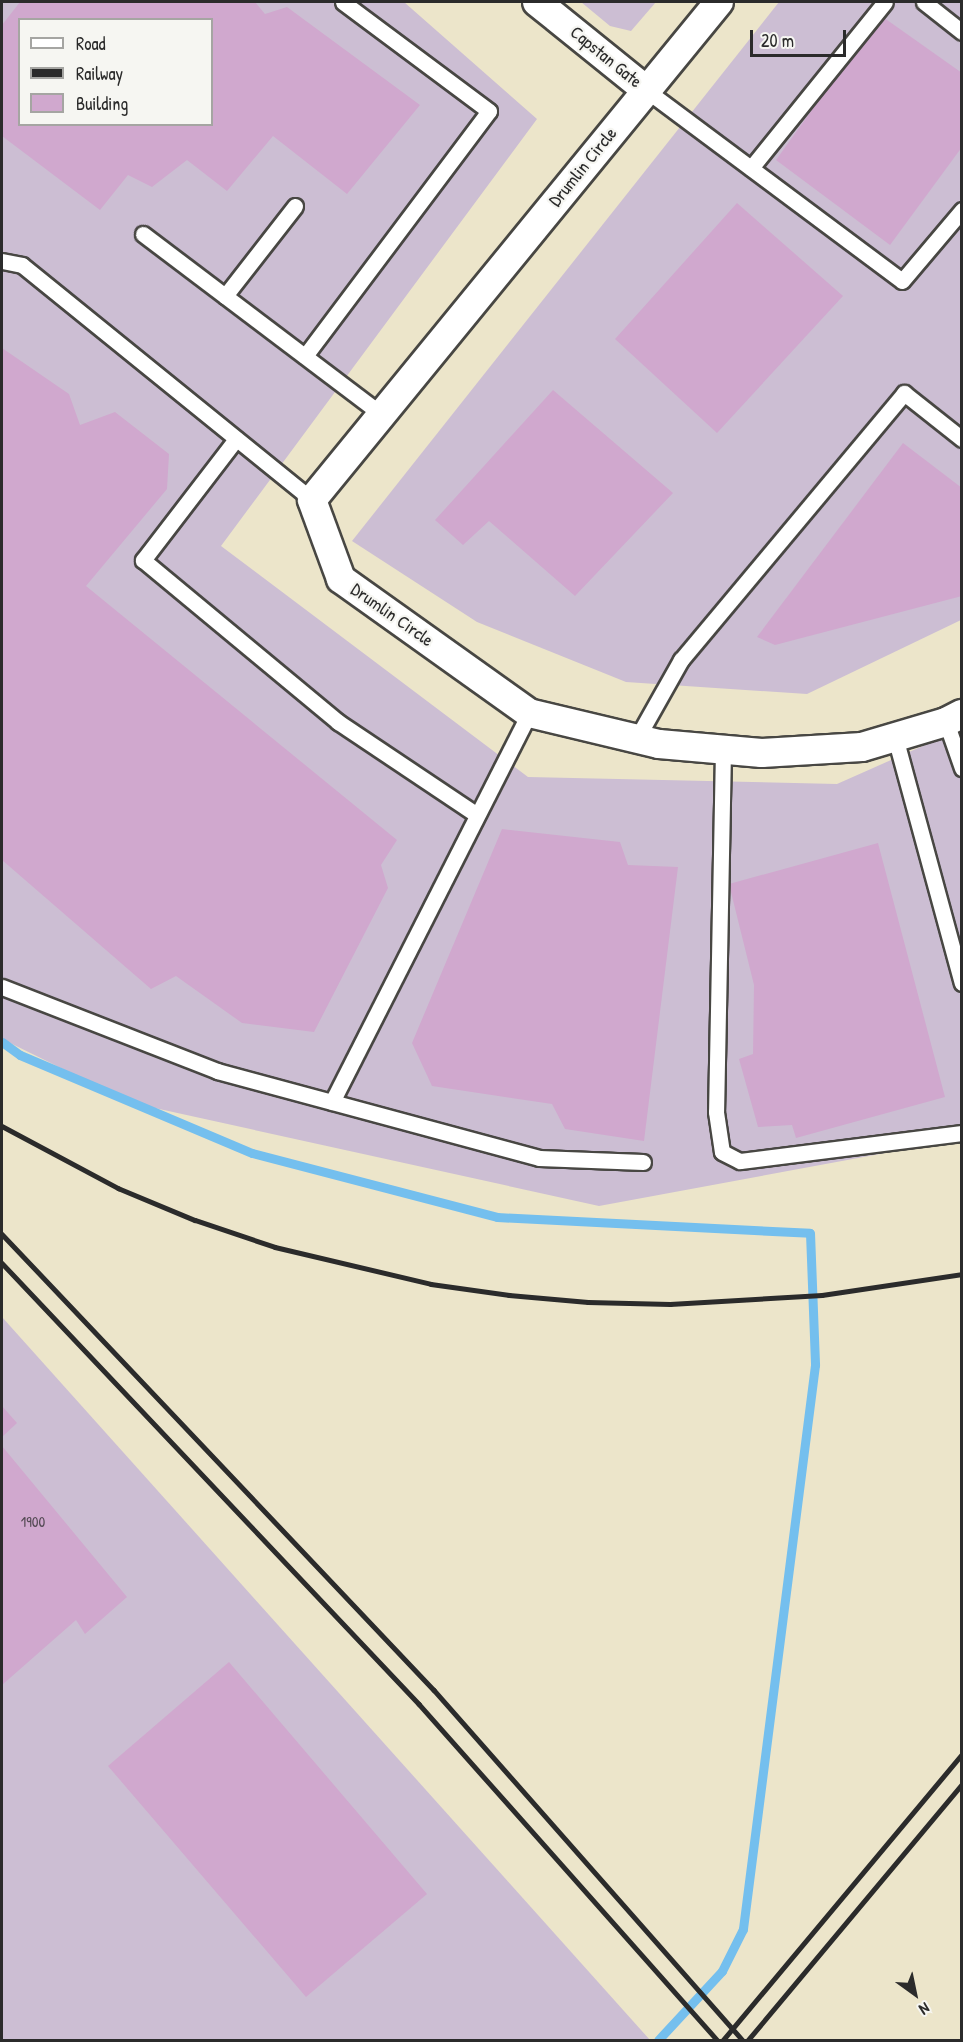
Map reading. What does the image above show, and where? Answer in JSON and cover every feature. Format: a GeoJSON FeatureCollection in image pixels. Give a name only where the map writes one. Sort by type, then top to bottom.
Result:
{"type":"FeatureCollection","features":[{"type":"Feature","properties":{"kind":"street","name":"Capstan Gate"},"geometry":{"type":"LineString","coordinates":[[537,2],[646,90]]}},
{"type":"Feature","properties":{"kind":"street","name":"Drumlin Circle"},"geometry":{"type":"LineString","coordinates":[[719,2],[312,500],[341,579],[529,712],[658,744],[762,753],[862,747],[954,718]]}},
{"type":"Feature","properties":{"kind":"lane"},"geometry":{"type":"LineString","coordinates":[[305,356],[489,111],[343,2]]}},
{"type":"Feature","properties":{"kind":"lane"},"geometry":{"type":"LineString","coordinates":[[751,168],[885,2]]}},
{"type":"Feature","properties":{"kind":"lane"},"geometry":{"type":"LineString","coordinates":[[924,2],[962,32]]}},
{"type":"Feature","properties":{"kind":"lane"},"geometry":{"type":"LineString","coordinates":[[646,90],[902,281],[962,210]]}},
{"type":"Feature","properties":{"kind":"lane"},"geometry":{"type":"LineString","coordinates":[[225,296],[295,206]]}},
{"type":"Feature","properties":{"kind":"lane"},"geometry":{"type":"LineString","coordinates":[[143,234],[381,414]]}},
{"type":"Feature","properties":{"kind":"lane"},"geometry":{"type":"LineString","coordinates":[[2,261],[22,265],[312,500]]}},
{"type":"Feature","properties":{"kind":"lane"},"geometry":{"type":"LineString","coordinates":[[637,738],[681,660],[904,393],[962,439]]}},
{"type":"Feature","properties":{"kind":"lane"},"geometry":{"type":"LineString","coordinates":[[236,439],[143,560],[338,722],[477,815]]}},
{"type":"Feature","properties":{"kind":"lane"},"geometry":{"type":"LineString","coordinates":[[332,1102],[529,712]]}},
{"type":"Feature","properties":{"kind":"lane"},"geometry":{"type":"LineString","coordinates":[[954,718],[962,768]]}},
{"type":"Feature","properties":{"kind":"lane"},"geometry":{"type":"LineString","coordinates":[[895,737],[962,983]]}},
{"type":"Feature","properties":{"kind":"lane"},"geometry":{"type":"LineString","coordinates":[[723,750],[716,1112],[723,1152],[740,1161],[962,1133]]}},
{"type":"Feature","properties":{"kind":"lane"},"geometry":{"type":"LineString","coordinates":[[2,987],[217,1071],[539,1158],[643,1162]]}},
{"type":"Feature","properties":{"kind":"shaded area"},"geometry":{"type":"Polygon","coordinates":[[[2,2],[404,2],[537,119],[221,546],[528,777],[837,784],[961,729],[961,1139],[599,1206],[132,1103],[2,1039],[2,2]]]}},
{"type":"Feature","properties":{"kind":"shaded area"},"geometry":{"type":"Polygon","coordinates":[[[581,2],[656,2],[631,31],[610,26],[581,2]]]}},
{"type":"Feature","properties":{"kind":"shaded area"},"geometry":{"type":"Polygon","coordinates":[[[779,2],[961,2],[961,620],[807,694],[626,682],[477,622],[352,541],[779,2]]]}},
{"type":"Feature","properties":{"kind":"shaded area"},"geometry":{"type":"Polygon","coordinates":[[[2,1317],[650,2040],[2,2040],[2,1317]]]}},
{"type":"Feature","properties":{"kind":"building"},"geometry":{"type":"Polygon","coordinates":[[[20,2],[255,2],[265,14],[287,7],[420,105],[347,194],[273,136],[227,191],[187,160],[152,187],[128,175],[100,210],[2,136],[2,25],[20,2]]]}},
{"type":"Feature","properties":{"kind":"building"},"geometry":{"type":"Polygon","coordinates":[[[880,15],[962,73],[962,147],[890,245],[776,160],[880,15]]]}},
{"type":"Feature","properties":{"kind":"building"},"geometry":{"type":"Polygon","coordinates":[[[737,203],[843,296],[717,433],[615,339],[737,203]]]}},
{"type":"Feature","properties":{"kind":"building"},"geometry":{"type":"Polygon","coordinates":[[[2,348],[69,394],[80,425],[115,412],[169,454],[167,489],[86,586],[397,840],[381,865],[388,888],[314,1032],[242,1023],[176,976],[151,989],[2,860],[2,348]]]}},
{"type":"Feature","properties":{"kind":"building"},"geometry":{"type":"Polygon","coordinates":[[[553,390],[673,493],[575,596],[489,521],[463,545],[435,520],[553,390]]]}},
{"type":"Feature","properties":{"kind":"building"},"geometry":{"type":"Polygon","coordinates":[[[903,443],[962,488],[962,596],[775,645],[757,637],[903,443]]]}},
{"type":"Feature","properties":{"kind":"building"},"geometry":{"type":"Polygon","coordinates":[[[502,829],[620,842],[628,865],[678,867],[644,1141],[565,1129],[552,1104],[432,1086],[412,1043],[502,829]]]}},
{"type":"Feature","properties":{"kind":"building"},"geometry":{"type":"Polygon","coordinates":[[[878,843],[945,1097],[796,1138],[792,1125],[758,1127],[739,1059],[753,1054],[754,985],[729,884],[878,843]]]}},
{"type":"Feature","properties":{"kind":"building"},"geometry":{"type":"Polygon","coordinates":[[[2,1406],[17,1423],[2,1437],[2,1406]]]}},
{"type":"Feature","properties":{"kind":"building"},"geometry":{"type":"Polygon","coordinates":[[[2,1446],[127,1597],[85,1634],[76,1620],[2,1685],[2,1446]]]}},
{"type":"Feature","properties":{"kind":"building"},"geometry":{"type":"Polygon","coordinates":[[[229,1662],[427,1894],[306,1997],[108,1766],[229,1662]]]}},
{"type":"Feature","properties":{"kind":"waterway"},"geometry":{"type":"LineString","coordinates":[[2,1042],[20,1055],[252,1153],[497,1217],[810,1233],[815,1365],[743,1929],[722,1971],[658,2040]]}},
{"type":"Feature","properties":{"kind":"railway"},"geometry":{"type":"LineString","coordinates":[[2,1126],[118,1188],[195,1220],[275,1247],[431,1284],[509,1295],[588,1302],[670,1304],[822,1295],[962,1274]]}},
{"type":"Feature","properties":{"kind":"railway"},"geometry":{"type":"LineString","coordinates":[[2,1234],[434,1690],[743,2040]]}},
{"type":"Feature","properties":{"kind":"railway"},"geometry":{"type":"LineString","coordinates":[[2,1263],[419,1704],[717,2040]]}},
{"type":"Feature","properties":{"kind":"railway"},"geometry":{"type":"LineString","coordinates":[[723,2040],[962,1754]]}},
{"type":"Feature","properties":{"kind":"railway"},"geometry":{"type":"LineString","coordinates":[[748,2040],[962,1784]]}}]}
